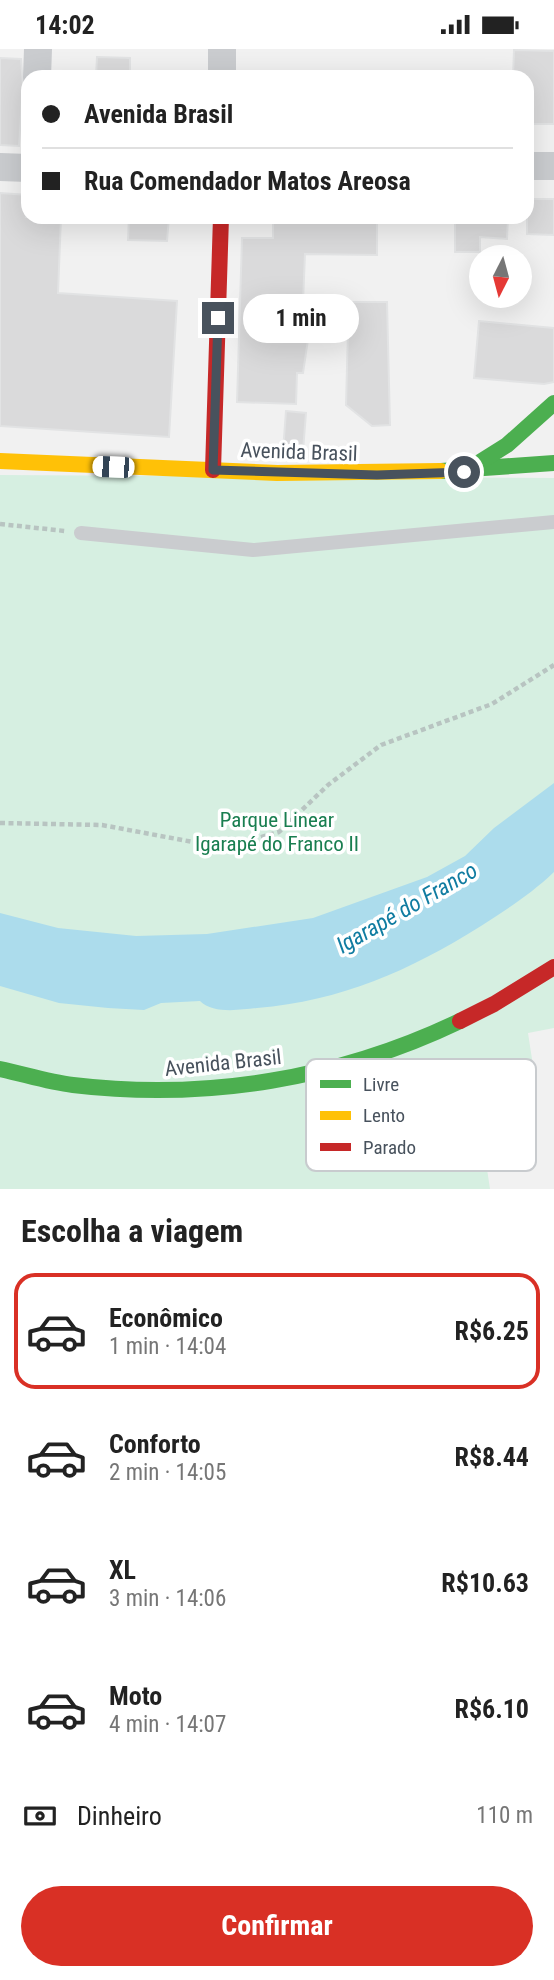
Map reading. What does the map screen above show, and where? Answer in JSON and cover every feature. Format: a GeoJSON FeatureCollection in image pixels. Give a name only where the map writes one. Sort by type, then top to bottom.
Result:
{"type":"FeatureCollection","features":[{"type":"Feature","properties":{"kind":"main road"},"geometry":{"type":"LineString","coordinates":[[213,470],[221,224]]}},
{"type":"Feature","properties":{"kind":"main road"},"geometry":{"type":"LineString","coordinates":[[464,472],[508,445],[554,404]]}},
{"type":"Feature","properties":{"kind":"main road","name":"Avenida Brasil"},"geometry":{"type":"LineString","coordinates":[[0,461],[377,475],[464,472],[554,463]]}},
{"type":"Feature","properties":{"kind":"main road","name":"Avenida Brasil"},"geometry":{"type":"LineString","coordinates":[[367,1059],[439,1033],[530,984],[554,967]]}},
{"type":"Feature","properties":{"kind":"main road","name":"Avenida Brasil"},"geometry":{"type":"LineString","coordinates":[[0,1069],[89,1086],[170,1092],[262,1084],[306,1074]]}},
{"type":"Feature","properties":{"kind":"street"},"geometry":{"type":"LineString","coordinates":[[37,70],[38,49]]}},
{"type":"Feature","properties":{"kind":"street"},"geometry":{"type":"LineString","coordinates":[[222,49],[222,70]]}},
{"type":"Feature","properties":{"kind":"street"},"geometry":{"type":"LineString","coordinates":[[534,166],[554,166]]}},
{"type":"Feature","properties":{"kind":"street"},"geometry":{"type":"LineString","coordinates":[[0,167],[21,168]]}},
{"type":"Feature","properties":{"kind":"lane"},"geometry":{"type":"LineString","coordinates":[[81,533],[253,550],[554,522]]}},
{"type":"Feature","properties":{"kind":"path"},"geometry":{"type":"LineString","coordinates":[[0,524],[81,533]]}},
{"type":"Feature","properties":{"kind":"path"},"geometry":{"type":"LineString","coordinates":[[0,823],[102,825],[193,842],[236,844],[279,832],[328,785],[381,745],[492,704],[554,665]]}},
{"type":"Feature","properties":{"kind":"green space","name":"Parque Linear Igarapé do Franco II"},"geometry":{"type":"Polygon","coordinates":[[[0,475],[554,478],[554,1028],[528,1033],[532,1059],[306,1059],[306,1171],[487,1171],[490,1189],[0,1189],[0,475]]]}},
{"type":"Feature","properties":{"kind":"water","name":"Igarapé do Franco"},"geometry":{"type":"Polygon","coordinates":[[[554,783],[554,872],[528,894],[481,926],[427,957],[374,981],[317,999],[234,1010],[212,1008],[200,1001],[161,1003],[144,1010],[59,1003],[0,986],[0,913],[58,928],[136,936],[207,934],[313,918],[427,877],[465,856],[494,828],[554,783]]]}},
{"type":"Feature","properties":{"kind":"building"},"geometry":{"type":"Polygon","coordinates":[[[514,50],[554,51],[554,124],[534,124],[534,70],[513,70],[514,50]]]}},
{"type":"Feature","properties":{"kind":"building"},"geometry":{"type":"Polygon","coordinates":[[[97,57],[130,58],[130,70],[96,70],[97,57]]]}},
{"type":"Feature","properties":{"kind":"building"},"geometry":{"type":"Polygon","coordinates":[[[0,58],[21,59],[19,146],[0,145],[0,58]]]}},
{"type":"Feature","properties":{"kind":"building"},"geometry":{"type":"Polygon","coordinates":[[[0,193],[21,194],[21,224],[61,224],[58,293],[177,301],[169,437],[0,426],[0,193]]]}},
{"type":"Feature","properties":{"kind":"building"},"geometry":{"type":"Polygon","coordinates":[[[534,199],[554,199],[554,235],[527,234],[527,224],[534,224],[534,199]]]}},
{"type":"Feature","properties":{"kind":"building"},"geometry":{"type":"Polygon","coordinates":[[[129,224],[168,224],[167,241],[128,240],[129,224]]]}},
{"type":"Feature","properties":{"kind":"building"},"geometry":{"type":"Polygon","coordinates":[[[273,224],[377,224],[377,255],[305,254],[303,302],[387,302],[390,425],[372,426],[346,405],[348,330],[310,326],[303,373],[297,373],[296,404],[237,402],[242,238],[273,238],[273,224]]]}},
{"type":"Feature","properties":{"kind":"building"},"geometry":{"type":"Polygon","coordinates":[[[455,224],[508,224],[507,239],[480,237],[480,245],[469,245],[469,252],[455,252],[455,224]]]}},
{"type":"Feature","properties":{"kind":"building"},"geometry":{"type":"Polygon","coordinates":[[[479,321],[554,328],[554,382],[544,384],[474,378],[479,321]]]}},
{"type":"Feature","properties":{"kind":"building"},"geometry":{"type":"Polygon","coordinates":[[[286,411],[306,413],[303,451],[283,451],[286,411]]]}},
{"type":"Feature","properties":{"kind":"traffic: fast"},"geometry":{"type":"LineString","coordinates":[[464,472],[507,445],[554,403]]}},
{"type":"Feature","properties":{"kind":"traffic: fast"},"geometry":{"type":"LineString","coordinates":[[441,471],[554,463]]}},
{"type":"Feature","properties":{"kind":"traffic: fast"},"geometry":{"type":"LineString","coordinates":[[363,1059],[460,1021]]}},
{"type":"Feature","properties":{"kind":"traffic: fast"},"geometry":{"type":"LineString","coordinates":[[0,1069],[64,1084],[173,1090],[271,1081],[306,1074]]}},
{"type":"Feature","properties":{"kind":"traffic: slow"},"geometry":{"type":"LineString","coordinates":[[0,461],[277,473],[441,471]]}},
{"type":"Feature","properties":{"kind":"traffic: jam"},"geometry":{"type":"LineString","coordinates":[[213,470],[221,224]]}},
{"type":"Feature","properties":{"kind":"traffic: jam"},"geometry":{"type":"LineString","coordinates":[[460,1021],[494,1004],[554,967]]}},
{"type":"Feature","properties":{"kind":"route"},"geometry":{"type":"LineString","coordinates":[[218,318],[213,470],[377,475],[464,472]]}}]}
